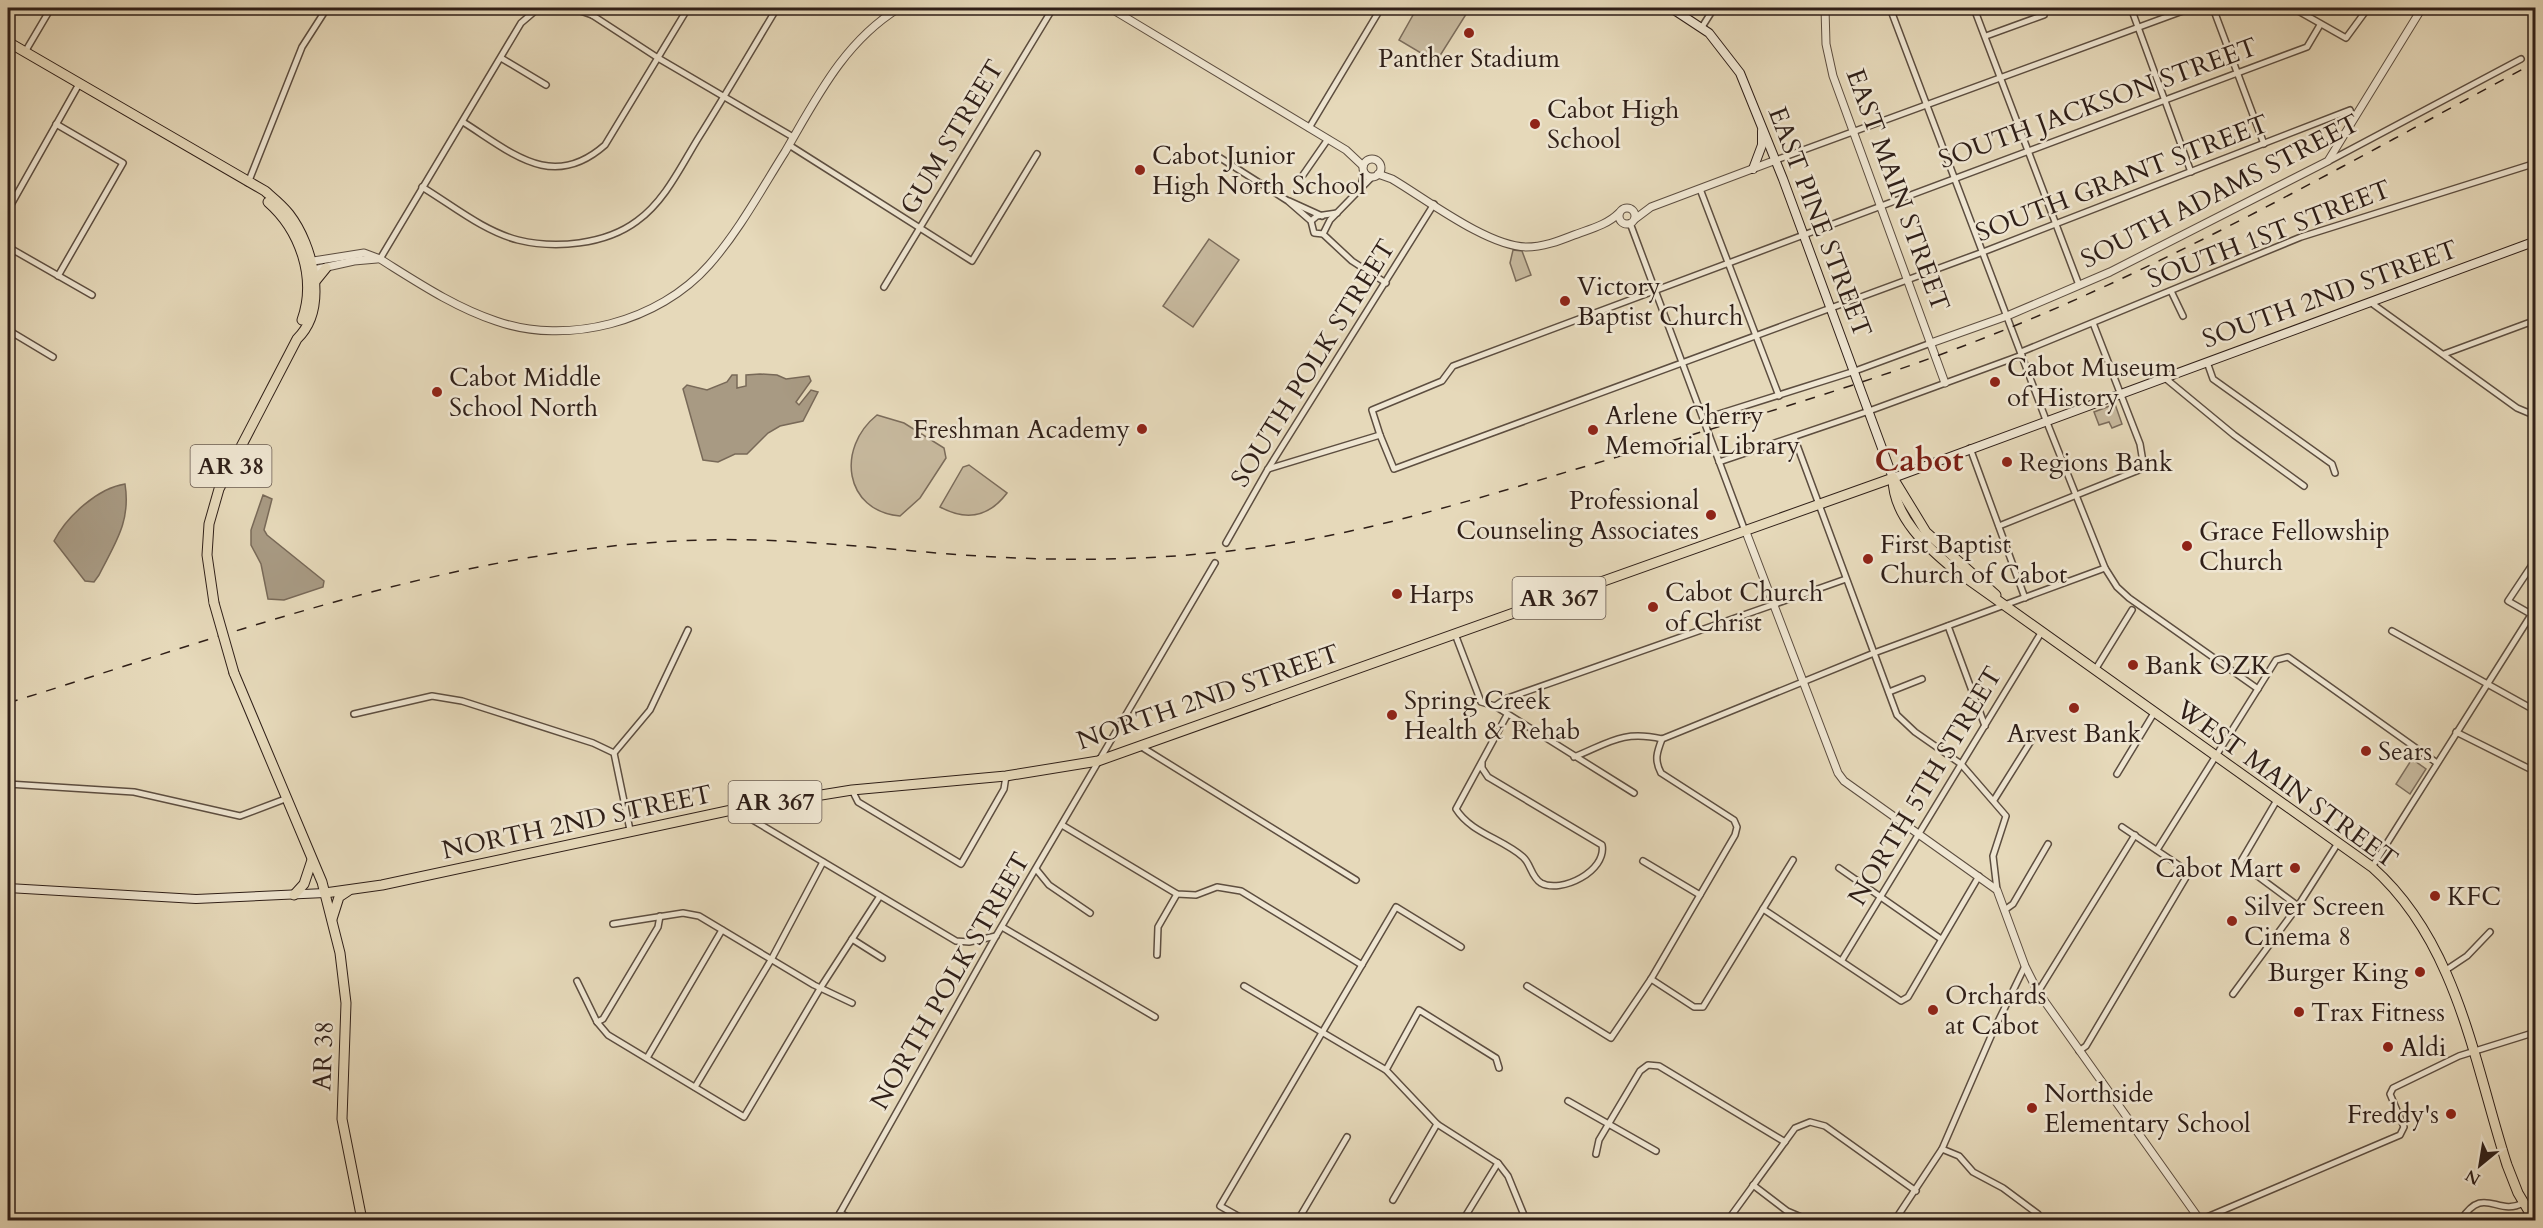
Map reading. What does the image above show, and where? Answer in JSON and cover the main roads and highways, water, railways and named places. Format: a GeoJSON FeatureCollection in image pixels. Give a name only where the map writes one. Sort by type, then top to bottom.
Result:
{"type":"FeatureCollection","features":[{"type":"Feature","properties":{"kind":"main road","name":"EAST PINE STREET"},"geometry":{"type":"LineString","coordinates":[[1671,8],[1702,27],[1725,51],[1740,73],[1804,234],[1893,478]]}},
{"type":"Feature","properties":{"kind":"main road","name":"AR 38"},"geometry":{"type":"LineString","coordinates":[[8,42],[265,191],[289,214],[308,250],[305,312],[297,339],[219,489],[209,524],[207,555],[214,603],[234,673],[325,893],[340,953],[346,1003],[342,1099],[344,1138],[362,1221]]}},
{"type":"Feature","properties":{"kind":"main road"},"geometry":{"type":"LineString","coordinates":[[1753,169],[1762,145],[1761,124]]}},
{"type":"Feature","properties":{"kind":"main road","name":"AR 38"},"geometry":{"type":"LineString","coordinates":[[248,183],[287,223],[299,242],[309,266],[313,284],[312,309],[304,333],[297,339]]}},
{"type":"Feature","properties":{"kind":"main road","name":"SOUTH 2ND STREET"},"geometry":{"type":"LineString","coordinates":[[1970,448],[2535,241]]}},
{"type":"Feature","properties":{"kind":"main road"},"geometry":{"type":"LineString","coordinates":[[313,284],[326,268]]}},
{"type":"Feature","properties":{"kind":"main road","name":"NORTH 2ND STREET"},"geometry":{"type":"LineString","coordinates":[[325,893],[431,875],[630,830],[741,808],[852,790],[1006,776],[1098,760],[1819,506],[1970,448]]}},
{"type":"Feature","properties":{"kind":"main road","name":"WEST MAIN STREET"},"geometry":{"type":"LineString","coordinates":[[1893,478],[1926,532],[2006,605],[2094,672],[2372,867],[2393,887],[2417,917],[2446,970],[2507,1165],[2534,1221]]}},
{"type":"Feature","properties":{"kind":"main road"},"geometry":{"type":"LineString","coordinates":[[294,895],[304,884],[312,860]]}},
{"type":"Feature","properties":{"kind":"main road","name":"AR 367"},"geometry":{"type":"LineString","coordinates":[[8,888],[164,898],[325,893]]}},
{"type":"Feature","properties":{"kind":"main road"},"geometry":{"type":"LineString","coordinates":[[331,921],[339,897],[349,890]]}},
{"type":"Feature","properties":{"kind":"railway"},"geometry":{"type":"LineString","coordinates":[[8,703],[264,622],[351,598],[438,576],[526,558],[614,546],[741,540],[814,543],[996,557],[1136,558],[1275,545],[1356,530],[1437,510],[1807,400],[1911,365],[2014,326],[2213,234],[2536,62]]}},
{"type":"Feature","properties":{"kind":"place","name":"Panther Stadium"},"geometry":{"type":"Point","coordinates":[1469,33]}},
{"type":"Feature","properties":{"kind":"place","name":"Cabot High School"},"geometry":{"type":"Point","coordinates":[1535,124]}},
{"type":"Feature","properties":{"kind":"place","name":"Cabot Junior High North School"},"geometry":{"type":"Point","coordinates":[1140,170]}},
{"type":"Feature","properties":{"kind":"place","name":"Victory Baptist Church"},"geometry":{"type":"Point","coordinates":[1565,301]}},
{"type":"Feature","properties":{"kind":"place","name":"Cabot Museum of History"},"geometry":{"type":"Point","coordinates":[1995,382]}},
{"type":"Feature","properties":{"kind":"place","name":"Cabot Middle School North"},"geometry":{"type":"Point","coordinates":[437,392]}},
{"type":"Feature","properties":{"kind":"place","name":"Freshman Academy"},"geometry":{"type":"Point","coordinates":[1142,429]}},
{"type":"Feature","properties":{"kind":"place","name":"Arlene Cherry Memorial Library"},"geometry":{"type":"Point","coordinates":[1593,430]}},
{"type":"Feature","properties":{"kind":"place","name":"Regions Bank"},"geometry":{"type":"Point","coordinates":[2007,462]}},
{"type":"Feature","properties":{"kind":"place","name":"Professional Counseling Associates"},"geometry":{"type":"Point","coordinates":[1711,515]}},
{"type":"Feature","properties":{"kind":"place","name":"Grace Fellowship Church"},"geometry":{"type":"Point","coordinates":[2187,546]}},
{"type":"Feature","properties":{"kind":"place","name":"First Baptist Church of Cabot"},"geometry":{"type":"Point","coordinates":[1868,559]}},
{"type":"Feature","properties":{"kind":"place","name":"Harps"},"geometry":{"type":"Point","coordinates":[1397,594]}},
{"type":"Feature","properties":{"kind":"place","name":"Cabot Church of Christ"},"geometry":{"type":"Point","coordinates":[1653,607]}},
{"type":"Feature","properties":{"kind":"place","name":"Bank OZK"},"geometry":{"type":"Point","coordinates":[2133,665]}},
{"type":"Feature","properties":{"kind":"place","name":"Arvest Bank"},"geometry":{"type":"Point","coordinates":[2074,708]}},
{"type":"Feature","properties":{"kind":"place","name":"Spring Creek Health & Rehab"},"geometry":{"type":"Point","coordinates":[1392,715]}},
{"type":"Feature","properties":{"kind":"place","name":"Sears"},"geometry":{"type":"Point","coordinates":[2366,751]}},
{"type":"Feature","properties":{"kind":"place","name":"Cabot Mart"},"geometry":{"type":"Point","coordinates":[2295,868]}},
{"type":"Feature","properties":{"kind":"place","name":"KFC"},"geometry":{"type":"Point","coordinates":[2435,896]}},
{"type":"Feature","properties":{"kind":"place","name":"Silver Screen Cinema 8"},"geometry":{"type":"Point","coordinates":[2232,921]}},
{"type":"Feature","properties":{"kind":"place","name":"Burger King"},"geometry":{"type":"Point","coordinates":[2420,972]}},
{"type":"Feature","properties":{"kind":"place","name":"Orchards at Cabot"},"geometry":{"type":"Point","coordinates":[1933,1010]}},
{"type":"Feature","properties":{"kind":"place","name":"Trax Fitness"},"geometry":{"type":"Point","coordinates":[2299,1012]}},
{"type":"Feature","properties":{"kind":"place","name":"Aldi"},"geometry":{"type":"Point","coordinates":[2388,1047]}},
{"type":"Feature","properties":{"kind":"place","name":"Northside Elementary School"},"geometry":{"type":"Point","coordinates":[2032,1108]}},
{"type":"Feature","properties":{"kind":"place","name":"Freddy's"},"geometry":{"type":"Point","coordinates":[2451,1114]}},
{"type":"Feature","properties":{"kind":"district","name":"Cabot"},"geometry":{"type":"Point","coordinates":[1919,461]}}]}
